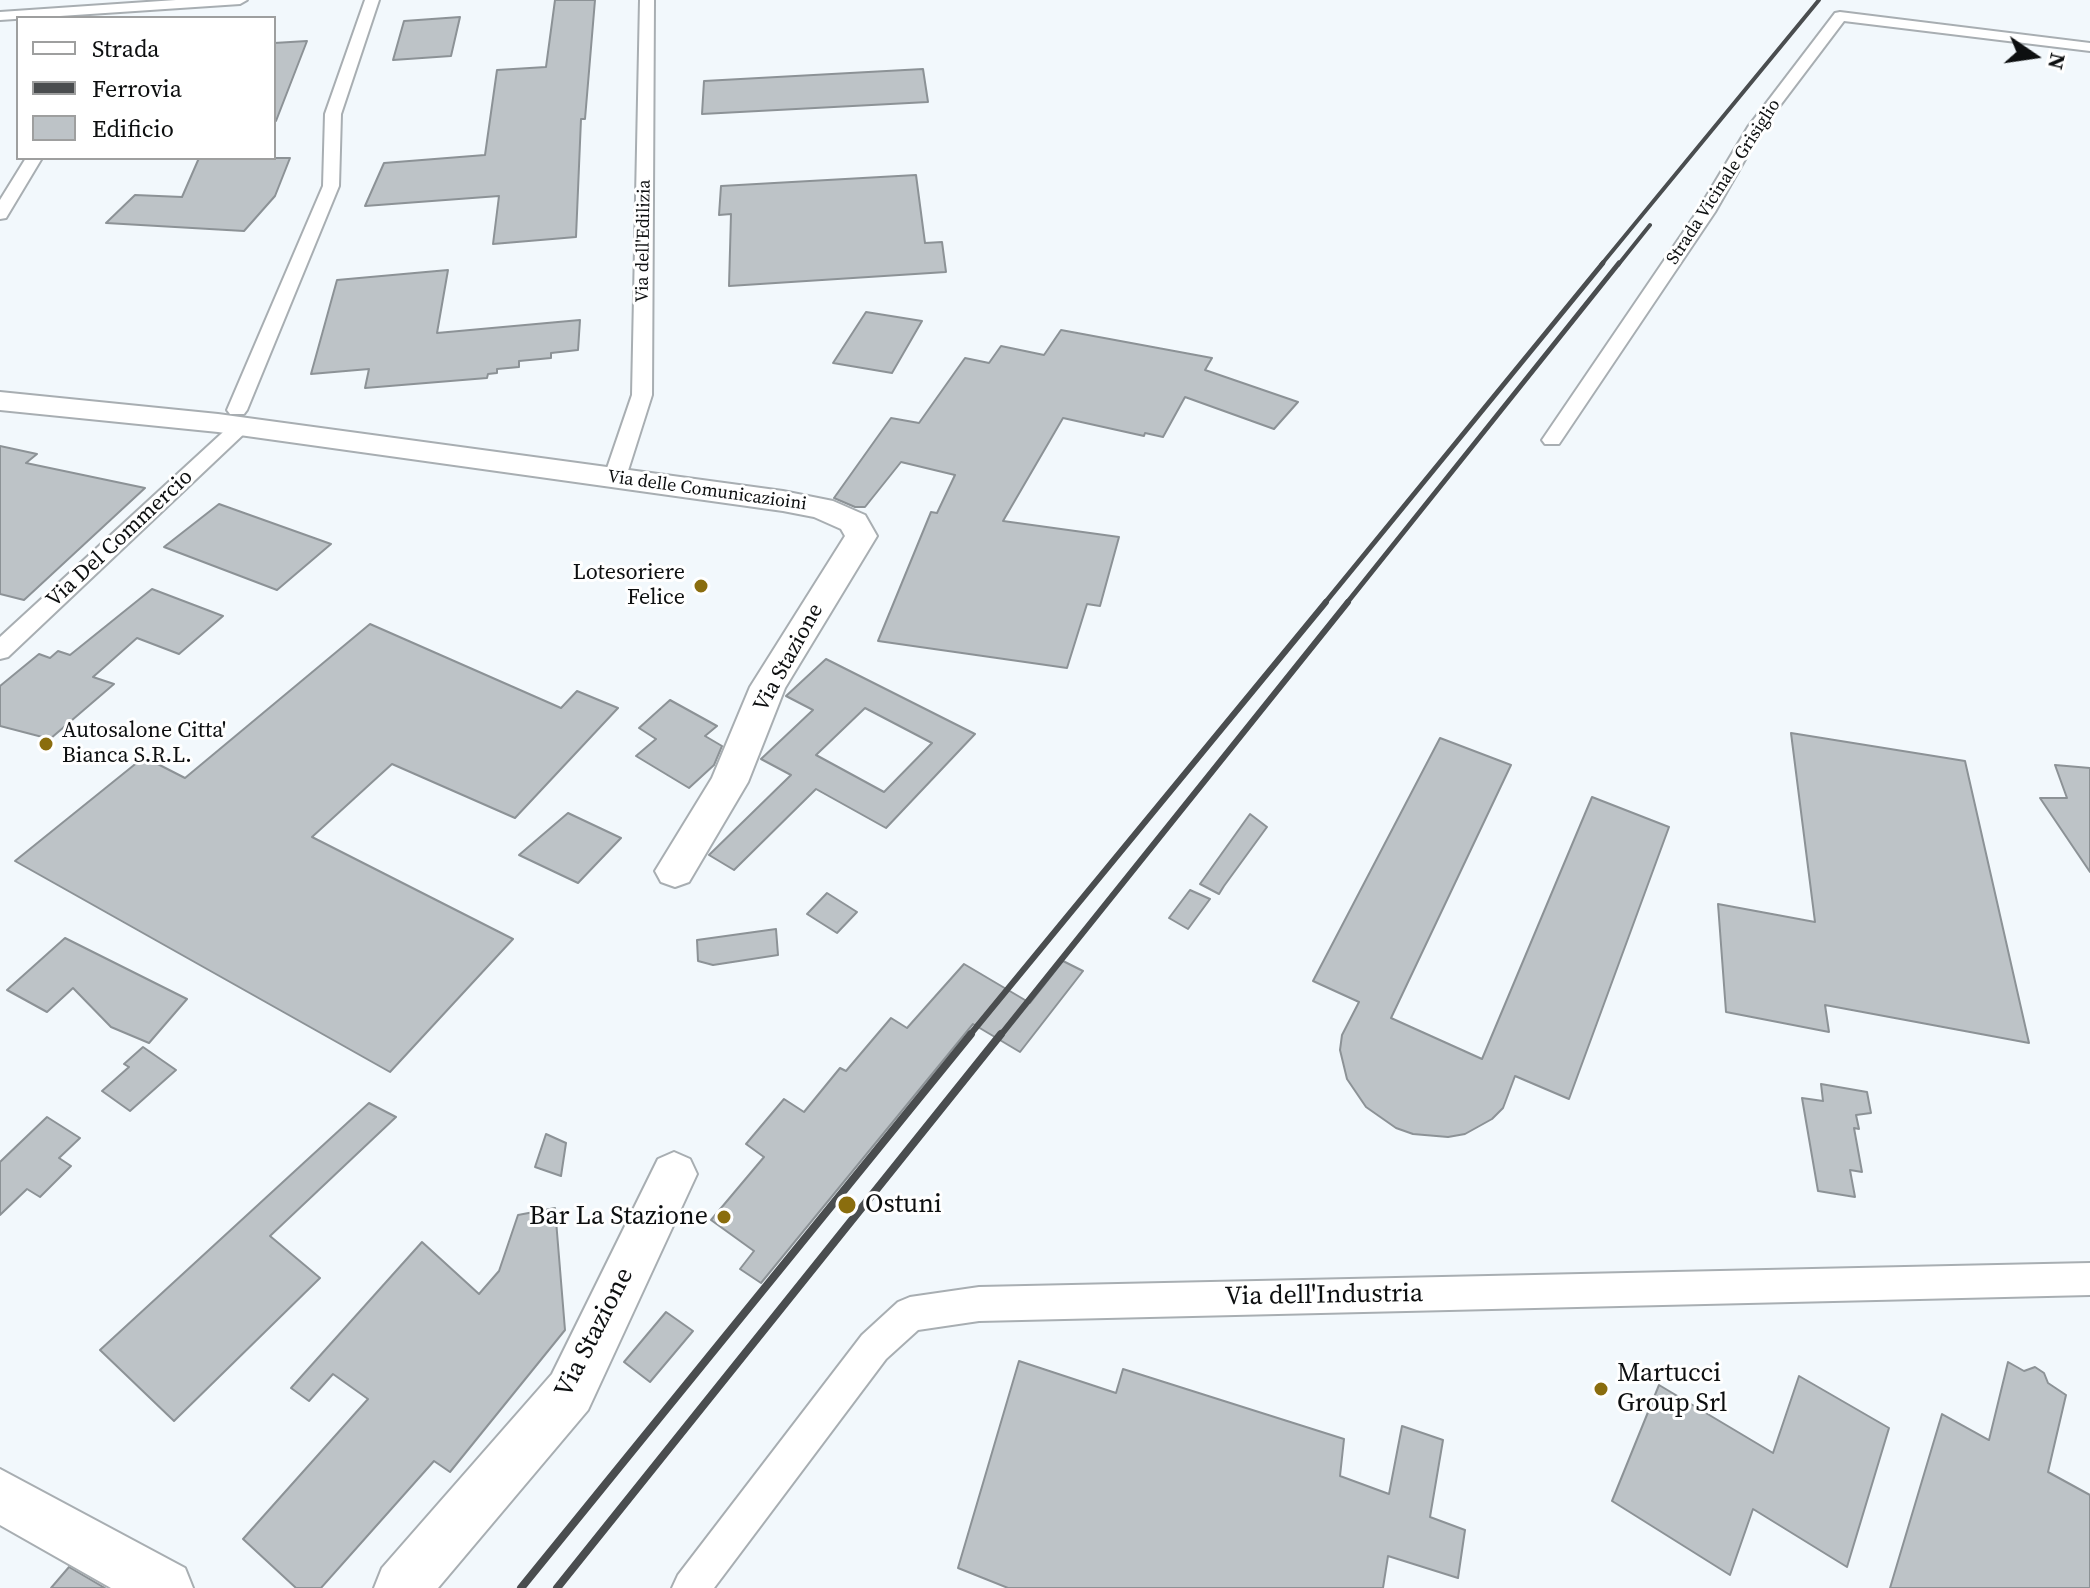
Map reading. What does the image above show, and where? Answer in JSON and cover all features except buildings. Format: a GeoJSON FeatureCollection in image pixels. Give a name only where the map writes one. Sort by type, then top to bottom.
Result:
{"type":"FeatureCollection","features":[{"type":"Feature","properties":{"kind":"street"},"geometry":{"type":"LineString","coordinates":[[0,16],[122,13],[240,0]]}},
{"type":"Feature","properties":{"kind":"street"},"geometry":{"type":"LineString","coordinates":[[239,418],[331,186],[333,114],[372,0]]}},
{"type":"Feature","properties":{"kind":"street","name":"Via dell'Edilizia"},"geometry":{"type":"LineString","coordinates":[[619,469],[642,395],[647,0]]}},
{"type":"Feature","properties":{"kind":"street","name":"Strada Vicinale Grisiglio"},"geometry":{"type":"LineString","coordinates":[[1552,440],[1706,212],[1756,127],[1840,16],[2090,47]]}},
{"type":"Feature","properties":{"kind":"street"},"geometry":{"type":"LineString","coordinates":[[0,214],[33,160]]}},
{"type":"Feature","properties":{"kind":"street","name":"Via delle Comunicazioini"},"geometry":{"type":"LineString","coordinates":[[0,387],[619,469],[822,508]]}},
{"type":"Feature","properties":{"kind":"street","name":"Via delle Comunicazioini"},"geometry":{"type":"LineString","coordinates":[[0,401],[239,418]]}},
{"type":"Feature","properties":{"kind":"street","name":"Via Del Commercio"},"geometry":{"type":"LineString","coordinates":[[0,651],[239,418]]}},
{"type":"Feature","properties":{"kind":"street","name":"Via Stazione"},"geometry":{"type":"LineString","coordinates":[[675,871],[729,782],[768,687],[861,536],[854,522],[822,508]]}},
{"type":"Feature","properties":{"kind":"street","name":"Via Stazione"},"geometry":{"type":"LineString","coordinates":[[402,1588],[570,1392],[674,1174]]}},
{"type":"Feature","properties":{"kind":"street","name":"Via dell'Industria"},"geometry":{"type":"LineString","coordinates":[[691,1588],[874,1347],[910,1314],[979,1304],[2090,1279]]}},
{"type":"Feature","properties":{"kind":"street"},"geometry":{"type":"LineString","coordinates":[[0,1496],[165,1588]]}},
{"type":"Feature","properties":{"kind":"railway"},"geometry":{"type":"LineString","coordinates":[[1601,265],[1819,0]]}},
{"type":"Feature","properties":{"kind":"railway"},"geometry":{"type":"LineString","coordinates":[[1618,265],[1650,225]]}},
{"type":"Feature","properties":{"kind":"railway"},"geometry":{"type":"LineString","coordinates":[[1324,604],[1603,263]]}},
{"type":"Feature","properties":{"kind":"railway"},"geometry":{"type":"LineString","coordinates":[[1346,604],[1619,263]]}},
{"type":"Feature","properties":{"kind":"railway"},"geometry":{"type":"LineString","coordinates":[[969,1036],[1326,602]]}},
{"type":"Feature","properties":{"kind":"railway"},"geometry":{"type":"LineString","coordinates":[[1000,1036],[1348,602]]}},
{"type":"Feature","properties":{"kind":"railway"},"geometry":{"type":"LineString","coordinates":[[521,1588],[971,1034]]}},
{"type":"Feature","properties":{"kind":"railway"},"geometry":{"type":"LineString","coordinates":[[557,1588],[1001,1034]]}},
{"type":"Feature","properties":{"kind":"place","name":"Lotesoriere Felice"},"geometry":{"type":"Point","coordinates":[701,586]}},
{"type":"Feature","properties":{"kind":"place","name":"Autosalone Citta' Bianca S.R.L."},"geometry":{"type":"Point","coordinates":[46,744]}},
{"type":"Feature","properties":{"kind":"place","name":"Ostuni"},"geometry":{"type":"Point","coordinates":[847,1205]}},
{"type":"Feature","properties":{"kind":"place","name":"Bar La Stazione"},"geometry":{"type":"Point","coordinates":[724,1217]}},
{"type":"Feature","properties":{"kind":"place","name":"Martucci Group Srl"},"geometry":{"type":"Point","coordinates":[1601,1389]}}]}
